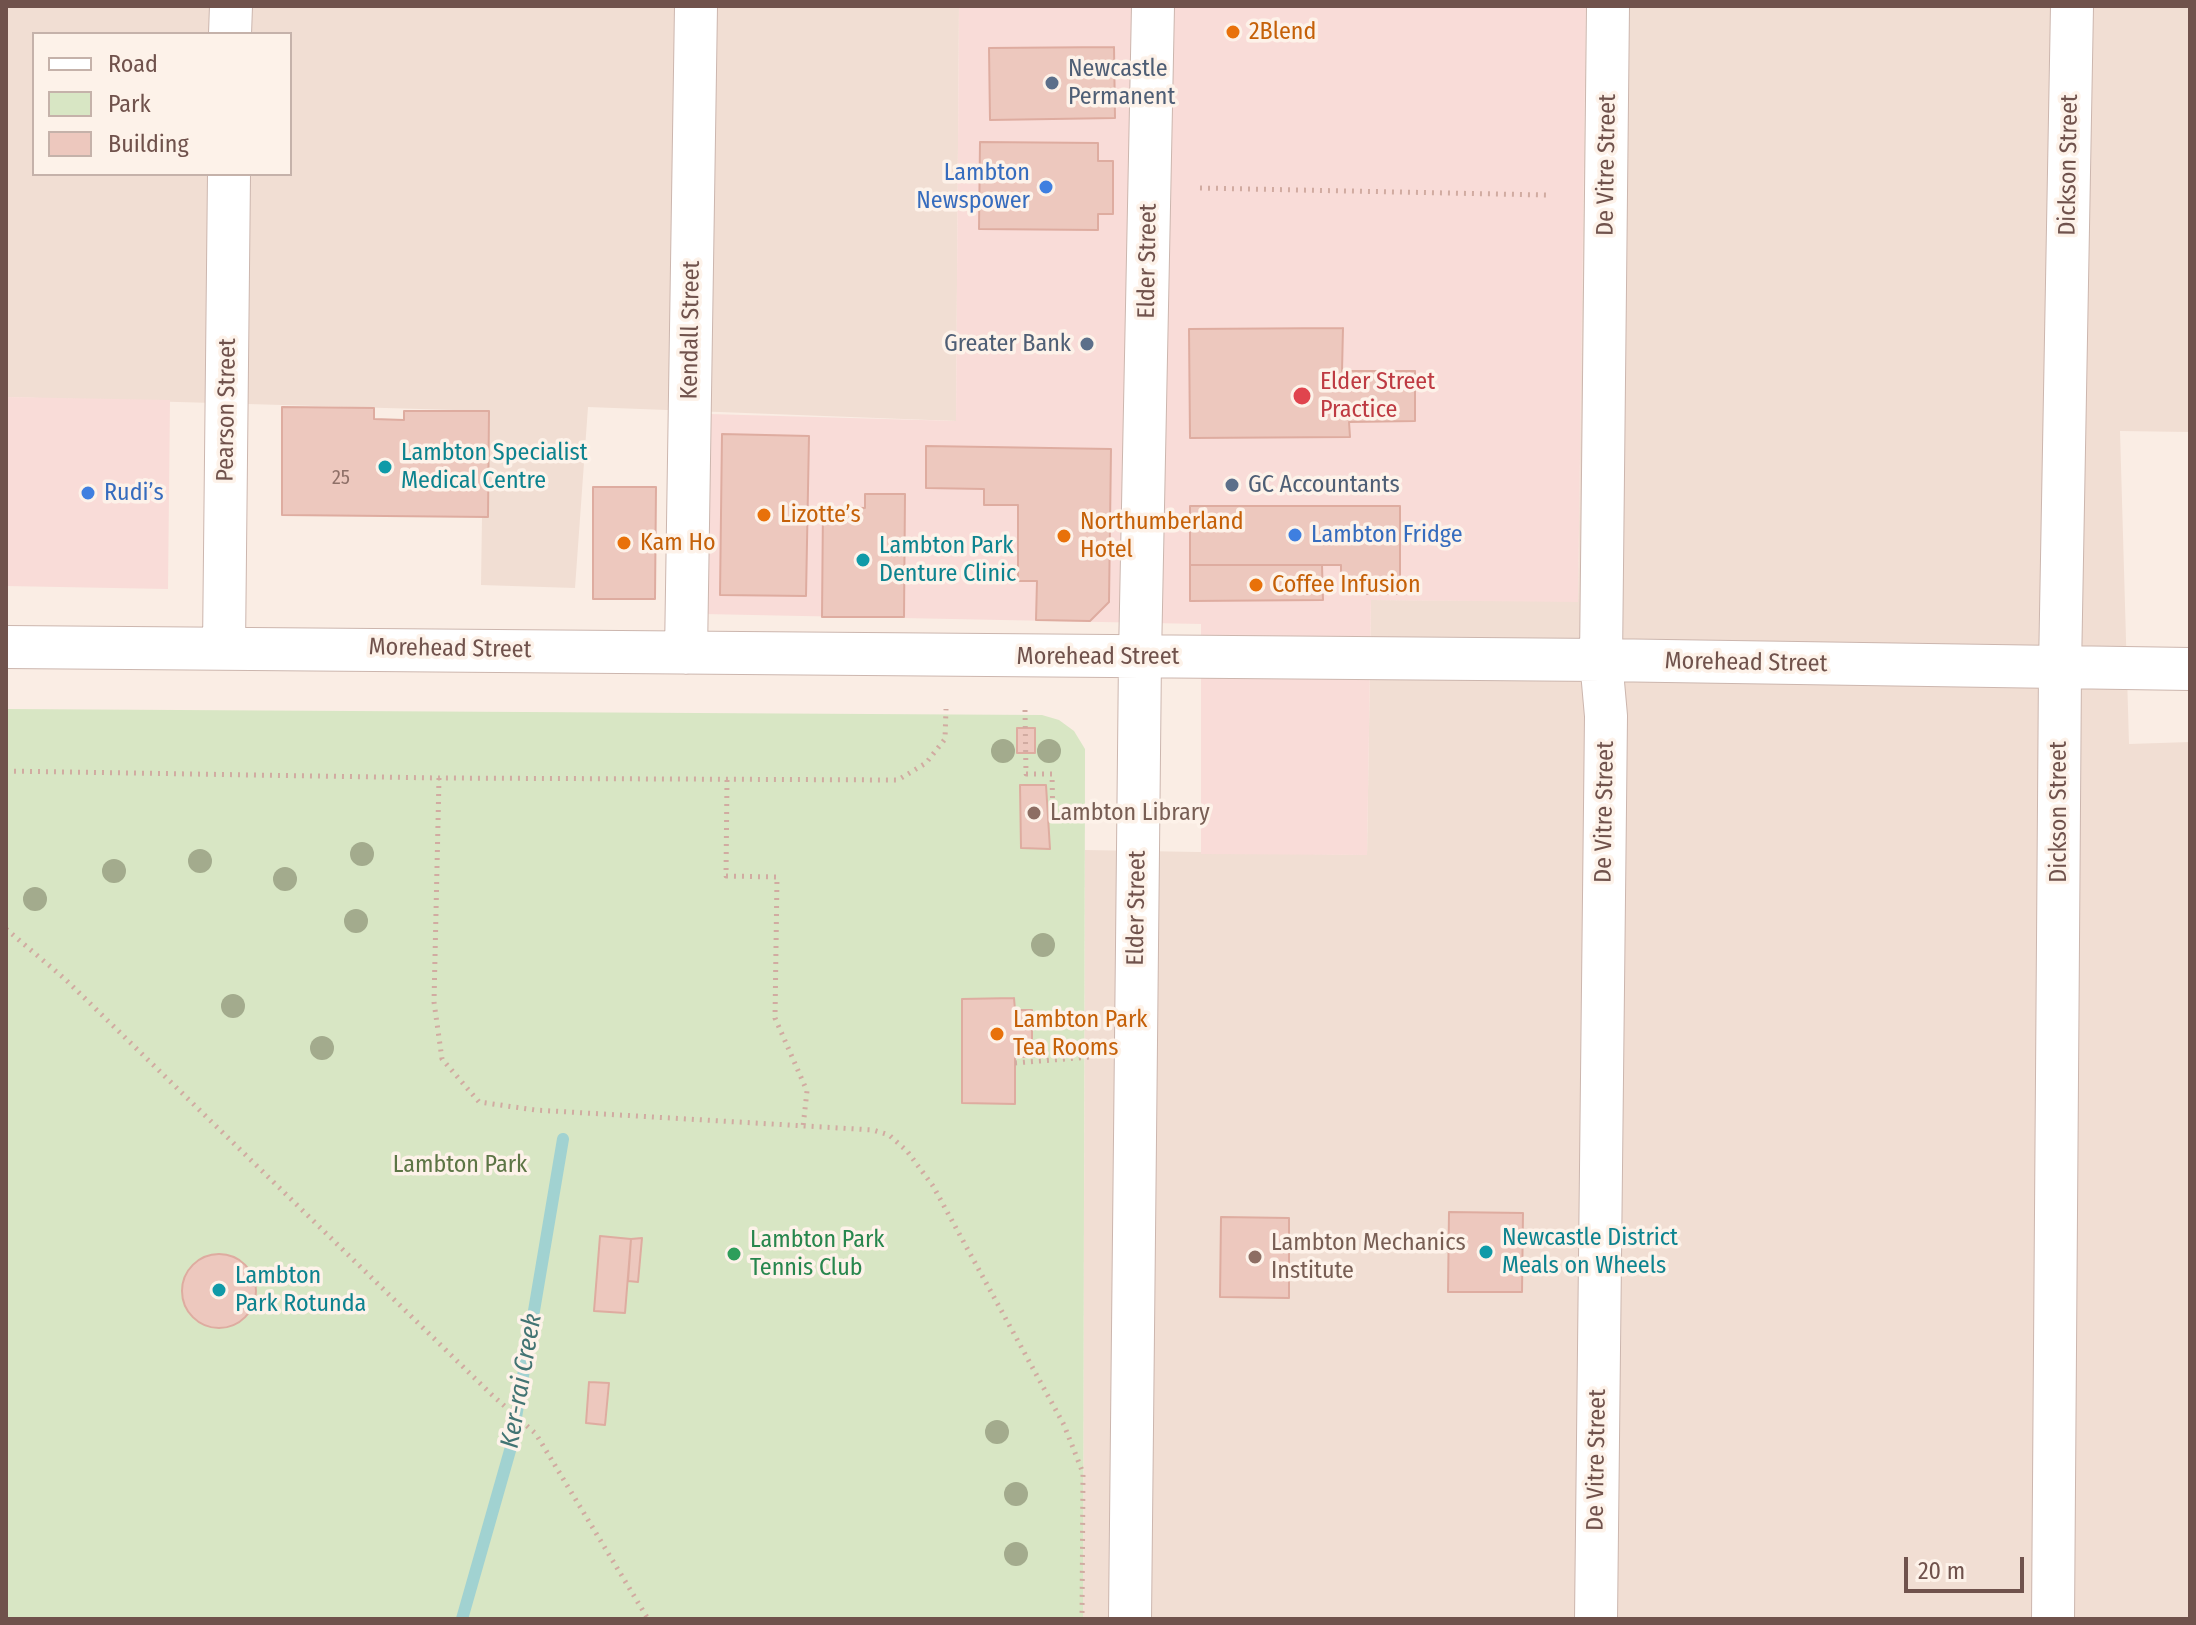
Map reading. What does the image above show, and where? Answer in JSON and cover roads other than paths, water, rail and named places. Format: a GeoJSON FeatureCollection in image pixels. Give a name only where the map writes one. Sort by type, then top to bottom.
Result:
{"type":"FeatureCollection","features":[{"type":"Feature","properties":{"kind":"street"},"geometry":{"type":"LineString","coordinates":[[230,32],[231,6]]}},
{"type":"Feature","properties":{"kind":"street","name":"Kendall Street"},"geometry":{"type":"LineString","coordinates":[[686,653],[696,6]]}},
{"type":"Feature","properties":{"kind":"street","name":"Elder Street"},"geometry":{"type":"LineString","coordinates":[[1130,1619],[1140,657],[1153,6]]}},
{"type":"Feature","properties":{"kind":"street","name":"De Vitre Street"},"geometry":{"type":"LineString","coordinates":[[1596,1619],[1606,716],[1601,660],[1608,6]]}},
{"type":"Feature","properties":{"kind":"street","name":"Dickson Street"},"geometry":{"type":"LineString","coordinates":[[2053,1619],[2060,669],[2072,6]]}},
{"type":"Feature","properties":{"kind":"street","name":"Pearson Street"},"geometry":{"type":"LineString","coordinates":[[224,647],[229,176]]}},
{"type":"Feature","properties":{"kind":"street","name":"Morehead Street"},"geometry":{"type":"LineString","coordinates":[[6,647],[1601,660],[2190,669]]}},
{"type":"Feature","properties":{"kind":"waterway","name":"Ker-rai Creek"},"geometry":{"type":"LineString","coordinates":[[462,1619],[511,1447],[563,1139]]}},
{"type":"Feature","properties":{"kind":"place","name":"2Blend"},"geometry":{"type":"Point","coordinates":[1233,32]}},
{"type":"Feature","properties":{"kind":"place","name":"Newcastle Permanent"},"geometry":{"type":"Point","coordinates":[1052,83]}},
{"type":"Feature","properties":{"kind":"place","name":"Lambton Newspower"},"geometry":{"type":"Point","coordinates":[1046,187]}},
{"type":"Feature","properties":{"kind":"place","name":"Greater Bank"},"geometry":{"type":"Point","coordinates":[1087,344]}},
{"type":"Feature","properties":{"kind":"place","name":"Elder Street Practice"},"geometry":{"type":"Point","coordinates":[1302,396]}},
{"type":"Feature","properties":{"kind":"place","name":"Lambton Specialist Medical Centre"},"geometry":{"type":"Point","coordinates":[385,467]}},
{"type":"Feature","properties":{"kind":"place","name":"GC Accountants"},"geometry":{"type":"Point","coordinates":[1232,485]}},
{"type":"Feature","properties":{"kind":"place","name":"Rudi’s"},"geometry":{"type":"Point","coordinates":[88,493]}},
{"type":"Feature","properties":{"kind":"place","name":"Lizotte’s"},"geometry":{"type":"Point","coordinates":[764,515]}},
{"type":"Feature","properties":{"kind":"place","name":"Lambton Fridge"},"geometry":{"type":"Point","coordinates":[1295,535]}},
{"type":"Feature","properties":{"kind":"place","name":"Northumberland Hotel"},"geometry":{"type":"Point","coordinates":[1064,536]}},
{"type":"Feature","properties":{"kind":"place","name":"Kam Ho"},"geometry":{"type":"Point","coordinates":[624,543]}},
{"type":"Feature","properties":{"kind":"place","name":"Lambton Park Denture Clinic"},"geometry":{"type":"Point","coordinates":[863,560]}},
{"type":"Feature","properties":{"kind":"place","name":"Coffee Infusion"},"geometry":{"type":"Point","coordinates":[1256,585]}},
{"type":"Feature","properties":{"kind":"place","name":"Lambton Library"},"geometry":{"type":"Point","coordinates":[1034,813]}},
{"type":"Feature","properties":{"kind":"place","name":"Lambton Park Tea Rooms"},"geometry":{"type":"Point","coordinates":[997,1034]}},
{"type":"Feature","properties":{"kind":"place","name":"Newcastle District Meals on Wheels"},"geometry":{"type":"Point","coordinates":[1486,1252]}},
{"type":"Feature","properties":{"kind":"place","name":"Lambton Park Tennis Club"},"geometry":{"type":"Point","coordinates":[734,1254]}},
{"type":"Feature","properties":{"kind":"place","name":"Lambton Mechanics Institute"},"geometry":{"type":"Point","coordinates":[1255,1257]}},
{"type":"Feature","properties":{"kind":"place","name":"Lambton Park Rotunda"},"geometry":{"type":"Point","coordinates":[219,1290]}},
{"type":"Feature","properties":{"kind":"park label","name":"Lambton Park"},"geometry":{"type":"Point","coordinates":[460,1165]}}]}
